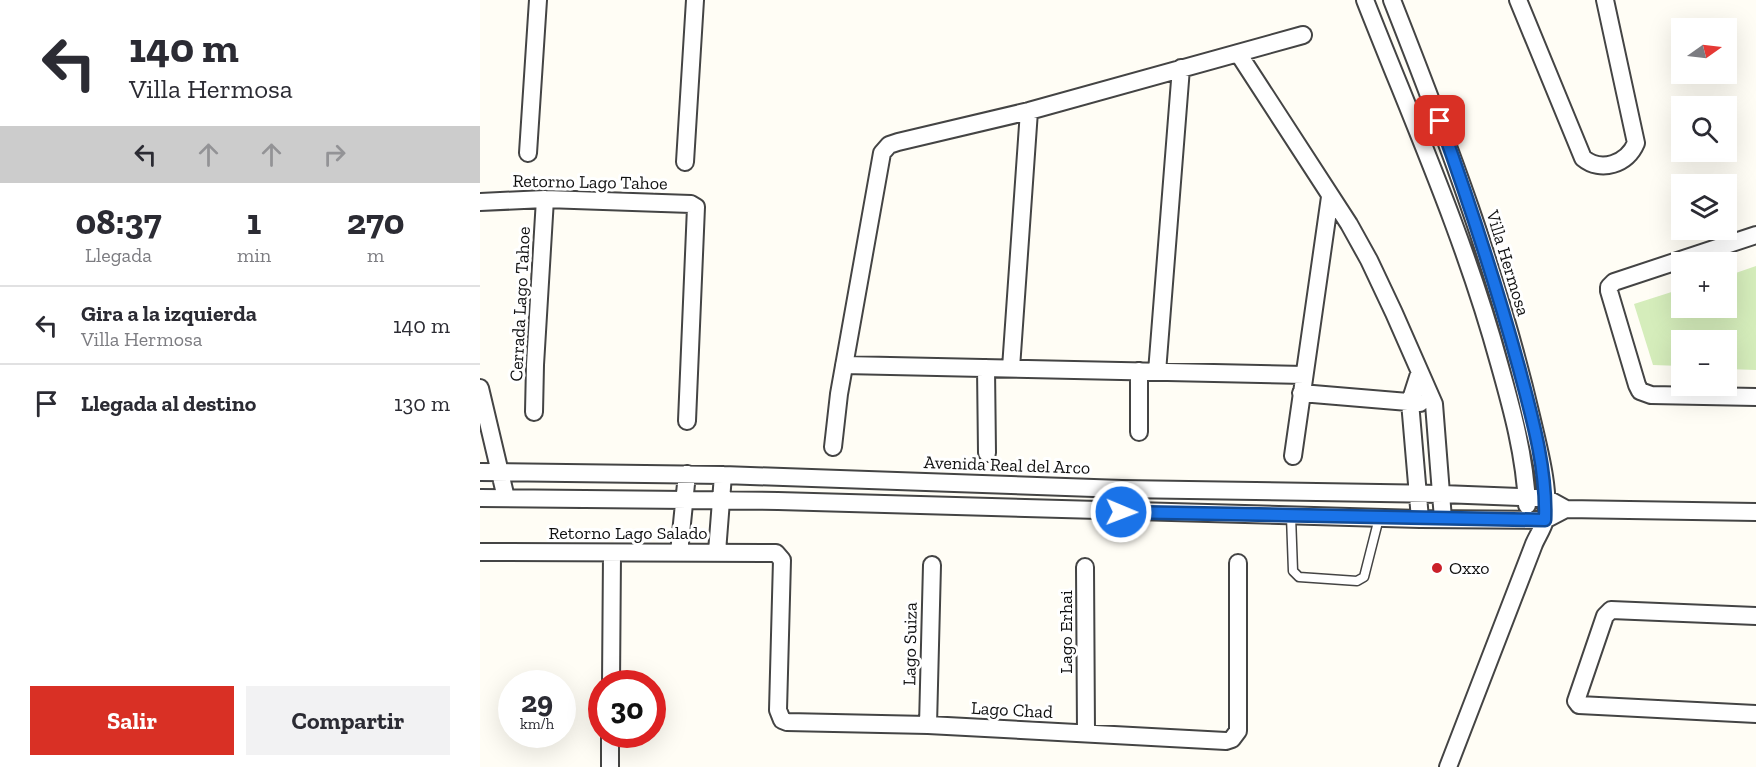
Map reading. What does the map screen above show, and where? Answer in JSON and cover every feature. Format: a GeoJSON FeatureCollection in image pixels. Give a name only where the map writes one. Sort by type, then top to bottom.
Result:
{"type":"FeatureCollection","features":[{"type":"Feature","properties":{"kind":"street"},"geometry":{"type":"LineString","coordinates":[[528,153],[538,0]]}},
{"type":"Feature","properties":{"kind":"street"},"geometry":{"type":"LineString","coordinates":[[685,162],[695,0]]}},
{"type":"Feature","properties":{"kind":"street","name":"Villa Hermosa"},"geometry":{"type":"LineString","coordinates":[[1365,0],[1474,279],[1511,404],[1520,443],[1528,520],[1534,544]]}},
{"type":"Feature","properties":{"kind":"street","name":"Villa Hermosa"},"geometry":{"type":"LineString","coordinates":[[1392,0],[1455,163],[1508,328],[1539,451],[1546,498],[1545,520],[1448,767]]}},
{"type":"Feature","properties":{"kind":"street"},"geometry":{"type":"LineString","coordinates":[[1518,0],[1583,158],[1592,165],[1604,166],[1619,162],[1632,151],[1636,143],[1605,0]]}},
{"type":"Feature","properties":{"kind":"street"},"geometry":{"type":"LineString","coordinates":[[833,447],[844,365],[861,282],[882,153],[890,145],[1029,111],[1303,35]]}},
{"type":"Feature","properties":{"kind":"street"},"geometry":{"type":"LineString","coordinates":[[1238,53],[1349,224],[1394,313],[1434,404],[1443,519]]}},
{"type":"Feature","properties":{"kind":"street"},"geometry":{"type":"LineString","coordinates":[[1157,372],[1181,68]]}},
{"type":"Feature","properties":{"kind":"street"},"geometry":{"type":"LineString","coordinates":[[1011,368],[1029,111]]}},
{"type":"Feature","properties":{"kind":"street"},"geometry":{"type":"LineString","coordinates":[[1293,456],[1330,197]]}},
{"type":"Feature","properties":{"kind":"street","name":"Retorno Lago Tahoe"},"geometry":{"type":"LineString","coordinates":[[480,202],[545,199],[691,204],[696,207],[687,421]]}},
{"type":"Feature","properties":{"kind":"street","name":"Cerrada Lago Tahoe"},"geometry":{"type":"LineString","coordinates":[[534,412],[545,199]]}},
{"type":"Feature","properties":{"kind":"street"},"geometry":{"type":"LineString","coordinates":[[1756,235],[1614,282],[1609,287],[1609,291],[1640,391],[1651,395],[1756,397]]}},
{"type":"Feature","properties":{"kind":"street"},"geometry":{"type":"LineString","coordinates":[[844,365],[1304,375]]}},
{"type":"Feature","properties":{"kind":"street"},"geometry":{"type":"LineString","coordinates":[[986,368],[987,453]]}},
{"type":"Feature","properties":{"kind":"street"},"geometry":{"type":"LineString","coordinates":[[1138,432],[1139,371]]}},
{"type":"Feature","properties":{"kind":"street"},"geometry":{"type":"LineString","coordinates":[[1419,374],[1410,402],[1420,519]]}},
{"type":"Feature","properties":{"kind":"street"},"geometry":{"type":"LineString","coordinates":[[480,388],[506,498]]}},
{"type":"Feature","properties":{"kind":"street"},"geometry":{"type":"LineString","coordinates":[[1301,393],[1434,404]]}},
{"type":"Feature","properties":{"kind":"street","name":"Avenida Real del Arco"},"geometry":{"type":"LineString","coordinates":[[480,472],[687,474],[1122,489],[1419,493],[1546,498],[1566,509],[1756,512]]}},
{"type":"Feature","properties":{"kind":"street"},"geometry":{"type":"LineString","coordinates":[[679,553],[687,474]]}},
{"type":"Feature","properties":{"kind":"street"},"geometry":{"type":"LineString","coordinates":[[717,552],[723,475]]}},
{"type":"Feature","properties":{"kind":"street"},"geometry":{"type":"LineString","coordinates":[[1121,512],[1122,489]]}},
{"type":"Feature","properties":{"kind":"street","name":"Avenida Real del Arco"},"geometry":{"type":"LineString","coordinates":[[481,495],[506,498],[778,501],[1420,519],[1545,520],[1566,509]]}},
{"type":"Feature","properties":{"kind":"street","name":"Retorno Lago Salado"},"geometry":{"type":"LineString","coordinates":[[480,552],[776,553]]}},
{"type":"Feature","properties":{"kind":"street","name":"Lago Chad"},"geometry":{"type":"LineString","coordinates":[[776,553],[782,560],[778,710],[782,720],[787,722],[928,725],[1226,741],[1235,736],[1238,731],[1238,562]]}},
{"type":"Feature","properties":{"kind":"street"},"geometry":{"type":"LineString","coordinates":[[611,670],[612,554]]}},
{"type":"Feature","properties":{"kind":"street","name":"Lago Suiza"},"geometry":{"type":"LineString","coordinates":[[928,725],[932,564]]}},
{"type":"Feature","properties":{"kind":"street","name":"Lago Erhai"},"geometry":{"type":"LineString","coordinates":[[1085,567],[1086,733]]}},
{"type":"Feature","properties":{"kind":"street"},"geometry":{"type":"LineString","coordinates":[[1756,616],[1611,610],[1605,616],[1576,699],[1579,705],[1756,714]]}},
{"type":"Feature","properties":{"kind":"street"},"geometry":{"type":"LineString","coordinates":[[610,748],[610,767]]}},
{"type":"Feature","properties":{"kind":"lane"},"geometry":{"type":"LineString","coordinates":[[1291,516],[1293,570],[1299,577],[1357,581],[1364,577],[1379,518]]}},
{"type":"Feature","properties":{"kind":"green space"},"geometry":{"type":"Polygon","coordinates":[[[1756,266],[1756,370],[1737,369],[1737,330],[1671,330],[1671,366],[1653,365],[1634,304],[1671,292],[1671,318],[1737,318],[1737,273],[1756,266]]]}},
{"type":"Feature","properties":{"kind":"place","name":"Oxxo"},"geometry":{"type":"Point","coordinates":[1437,568]}},
{"type":"Feature","properties":{"kind":"route"},"geometry":{"type":"LineString","coordinates":[[1121,512],[1545,520],[1546,498],[1539,451],[1523,384],[1469,204],[1440,121]]}}]}
